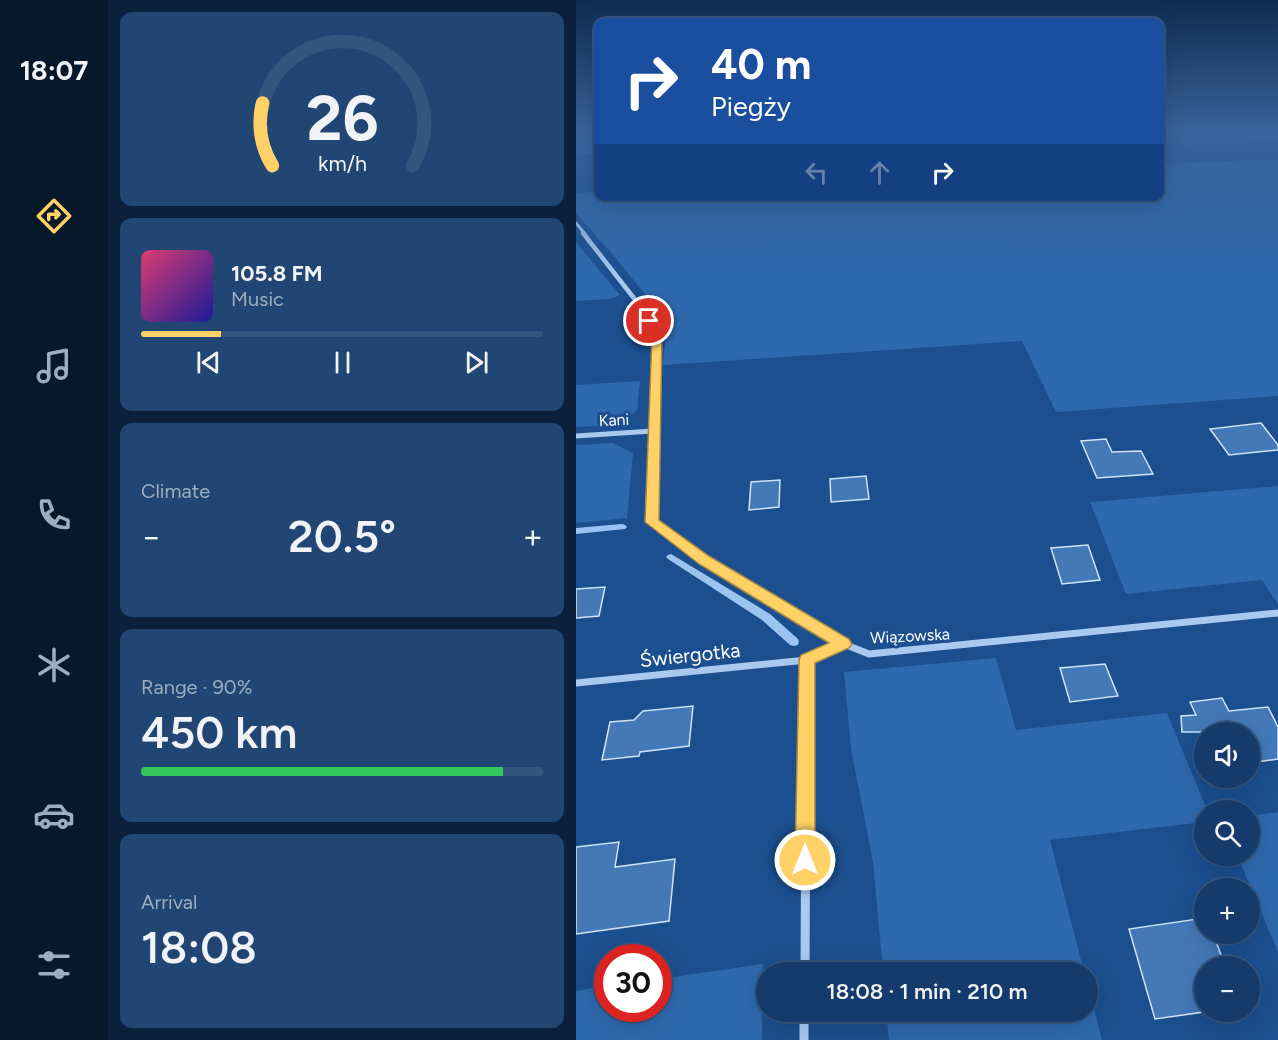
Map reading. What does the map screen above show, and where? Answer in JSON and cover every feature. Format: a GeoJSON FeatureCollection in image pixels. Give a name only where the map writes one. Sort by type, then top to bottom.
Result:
{"type":"FeatureCollection","features":[{"type":"Feature","properties":{"kind":"street","name":"Wiązowska"},"geometry":{"type":"LineString","coordinates":[[576,223],[640,306],[657,336],[652,522],[704,560],[844,644],[869,654],[887,654],[1278,613]]}},
{"type":"Feature","properties":{"kind":"street","name":"Kani"},"geometry":{"type":"LineString","coordinates":[[576,436],[653,431]]}},
{"type":"Feature","properties":{"kind":"street","name":"Świergotka"},"geometry":{"type":"LineString","coordinates":[[576,683],[807,660],[844,644]]}},
{"type":"Feature","properties":{"kind":"street"},"geometry":{"type":"LineString","coordinates":[[805,962],[807,660]]}},
{"type":"Feature","properties":{"kind":"street"},"geometry":{"type":"LineString","coordinates":[[804,1022],[804,1040]]}},
{"type":"Feature","properties":{"kind":"shaded area"},"geometry":{"type":"Polygon","coordinates":[[[1164,180],[1278,180],[1278,396],[1056,412],[1022,341],[663,365],[667,321],[576,213],[576,193],[594,192],[594,201],[1164,201],[1164,180]]]}},
{"type":"Feature","properties":{"kind":"shaded area"},"geometry":{"type":"Polygon","coordinates":[[[576,242],[620,295],[609,299],[576,301],[576,242]]]}},
{"type":"Feature","properties":{"kind":"shaded area"},"geometry":{"type":"Polygon","coordinates":[[[640,381],[637,410],[617,425],[576,427],[576,385],[640,381]]]}},
{"type":"Feature","properties":{"kind":"shaded area"},"geometry":{"type":"Polygon","coordinates":[[[613,443],[633,453],[627,518],[576,523],[576,445],[613,443]]]}},
{"type":"Feature","properties":{"kind":"shaded area"},"geometry":{"type":"Polygon","coordinates":[[[1278,486],[1278,604],[1262,580],[1126,594],[1090,502],[1278,486]]]}},
{"type":"Feature","properties":{"kind":"shaded area"},"geometry":{"type":"Polygon","coordinates":[[[996,658],[1016,730],[1167,713],[1194,778],[1194,788],[1198,788],[1203,800],[1194,800],[1194,823],[1050,840],[1081,962],[882,962],[873,862],[851,749],[844,672],[996,658]]]}},
{"type":"Feature","properties":{"kind":"shaded area"},"geometry":{"type":"Polygon","coordinates":[[[1278,812],[1278,952],[1260,909],[1260,878],[1247,878],[1242,866],[1260,866],[1260,815],[1278,812]]]}},
{"type":"Feature","properties":{"kind":"shaded area"},"geometry":{"type":"Polygon","coordinates":[[[756,965],[756,1022],[762,1022],[762,1040],[576,1040],[576,991],[594,988],[594,1022],[672,1022],[672,977],[756,965]]]}},
{"type":"Feature","properties":{"kind":"shaded area"},"geometry":{"type":"Polygon","coordinates":[[[887,1022],[1098,1022],[1102,1040],[889,1040],[887,1022]]]}},
{"type":"Feature","properties":{"kind":"building"},"geometry":{"type":"Polygon","coordinates":[[[1261,423],[1278,445],[1278,450],[1229,455],[1210,429],[1261,423]]]}},
{"type":"Feature","properties":{"kind":"building"},"geometry":{"type":"Polygon","coordinates":[[[1106,439],[1112,452],[1141,451],[1153,474],[1097,478],[1081,441],[1106,439]]]}},
{"type":"Feature","properties":{"kind":"building"},"geometry":{"type":"Polygon","coordinates":[[[866,476],[869,499],[831,502],[830,479],[866,476]]]}},
{"type":"Feature","properties":{"kind":"building"},"geometry":{"type":"Polygon","coordinates":[[[780,480],[779,507],[749,510],[751,482],[780,480]]]}},
{"type":"Feature","properties":{"kind":"building"},"geometry":{"type":"Polygon","coordinates":[[[1088,545],[1100,580],[1062,584],[1051,548],[1088,545]]]}},
{"type":"Feature","properties":{"kind":"building"},"geometry":{"type":"Polygon","coordinates":[[[605,587],[599,616],[576,618],[576,589],[605,587]]]}},
{"type":"Feature","properties":{"kind":"building"},"geometry":{"type":"Polygon","coordinates":[[[1105,664],[1118,696],[1070,702],[1060,668],[1105,664]]]}},
{"type":"Feature","properties":{"kind":"building"},"geometry":{"type":"Polygon","coordinates":[[[1222,698],[1229,711],[1268,707],[1278,727],[1278,759],[1260,762],[1260,722],[1194,722],[1194,732],[1182,732],[1181,716],[1196,715],[1190,702],[1222,698]]]}},
{"type":"Feature","properties":{"kind":"building"},"geometry":{"type":"Polygon","coordinates":[[[693,706],[689,746],[640,752],[639,756],[602,760],[610,722],[634,720],[643,711],[693,706]]]}},
{"type":"Feature","properties":{"kind":"building"},"geometry":{"type":"Polygon","coordinates":[[[619,842],[615,867],[675,859],[669,921],[576,934],[576,847],[619,842]]]}},
{"type":"Feature","properties":{"kind":"building"},"geometry":{"type":"Polygon","coordinates":[[[1194,919],[1194,944],[1217,944],[1221,956],[1194,956],[1194,1013],[1155,1019],[1129,929],[1194,919]]]}},
{"type":"Feature","properties":{"kind":"waterway"},"geometry":{"type":"LineString","coordinates":[[576,531],[622,527]]}},
{"type":"Feature","properties":{"kind":"waterway"},"geometry":{"type":"LineString","coordinates":[[671,557],[766,617],[794,642]]}},
{"type":"Feature","properties":{"kind":"route"},"geometry":{"type":"LineString","coordinates":[[649,321],[657,336],[654,375],[652,522],[704,560],[844,644],[807,660],[805,860]]}}]}
